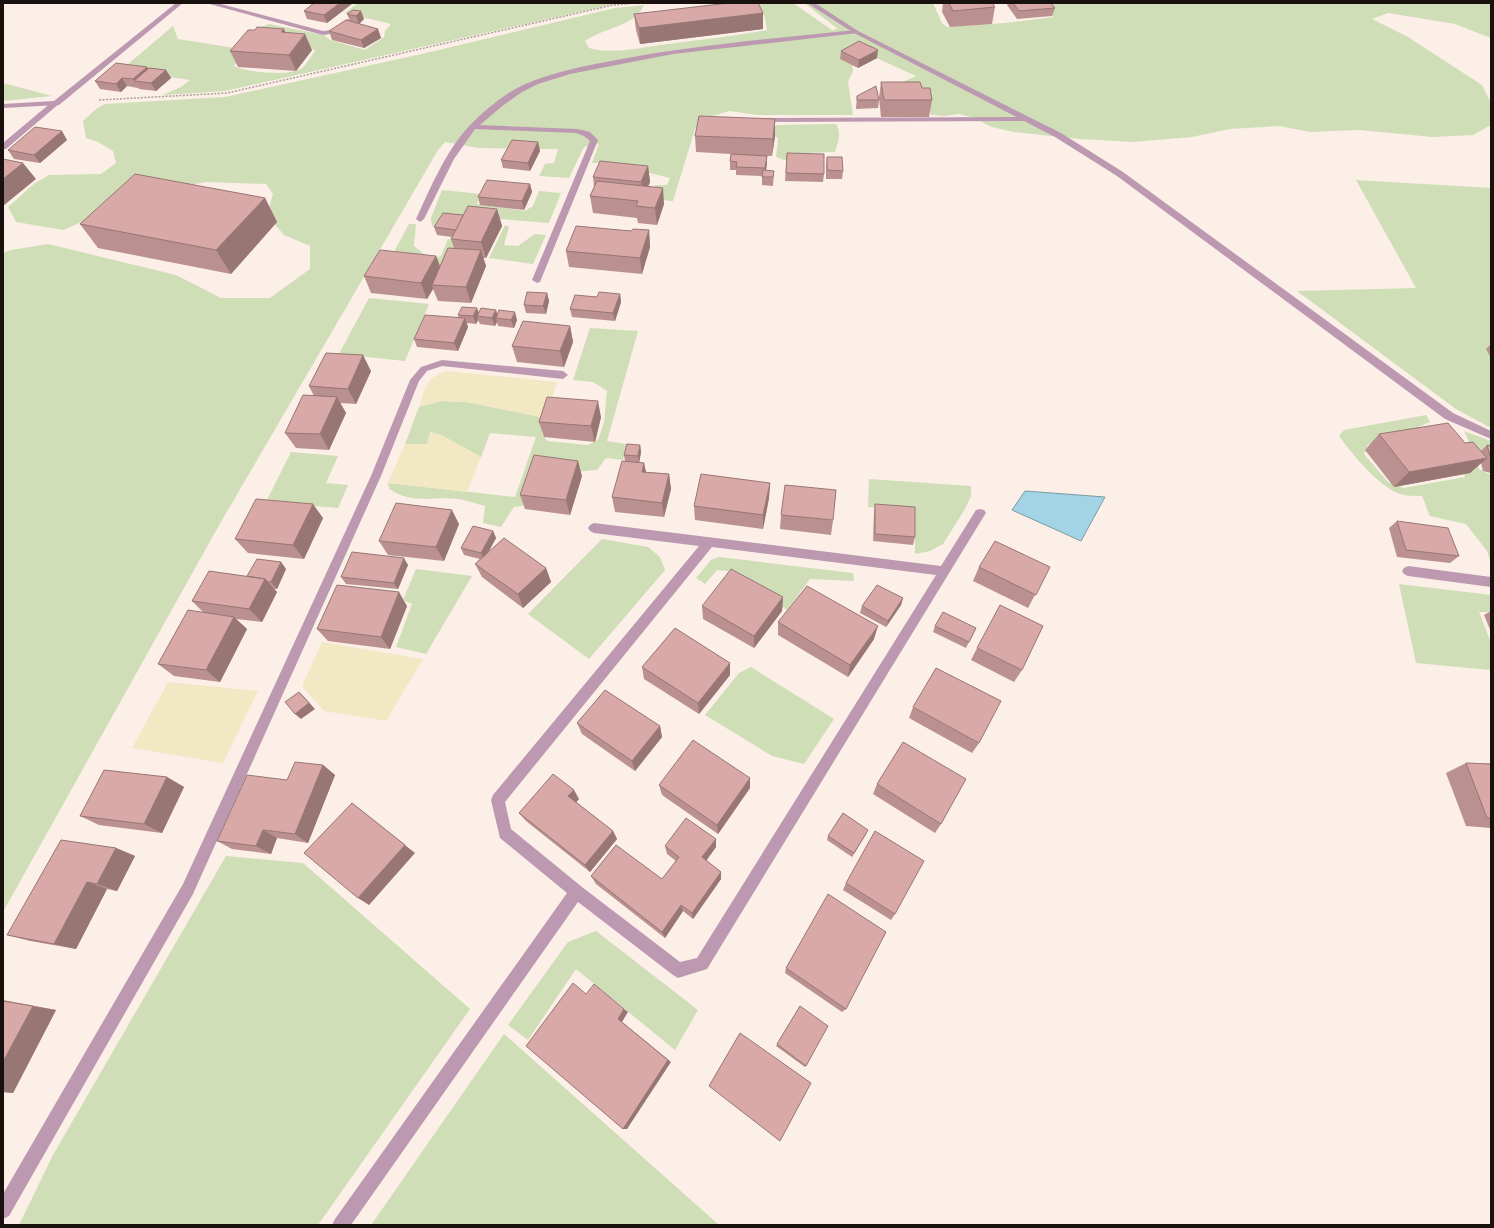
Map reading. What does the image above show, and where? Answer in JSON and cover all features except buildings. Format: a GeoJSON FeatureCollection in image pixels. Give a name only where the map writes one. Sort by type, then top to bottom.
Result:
{"type":"FeatureCollection","features":[{"type":"Feature","properties":{"kind":"street"},"geometry":{"type":"LineString","coordinates":[[3,147],[180,3]]}},
{"type":"Feature","properties":{"kind":"street"},"geometry":{"type":"LineString","coordinates":[[209,3],[323,33],[334,32],[349,20]]}},
{"type":"Feature","properties":{"kind":"street"},"geometry":{"type":"LineString","coordinates":[[810,3],[856,32],[1058,135],[1120,174],[1449,416],[1491,435]]}},
{"type":"Feature","properties":{"kind":"street"},"geometry":{"type":"LineString","coordinates":[[420,219],[459,143],[473,127],[491,111],[524,87],[547,78],[584,68],[661,53],[856,32]]}},
{"type":"Feature","properties":{"kind":"street"},"geometry":{"type":"LineString","coordinates":[[3,106],[56,103]]}},
{"type":"Feature","properties":{"kind":"street"},"geometry":{"type":"LineString","coordinates":[[756,120],[1027,119]]}},
{"type":"Feature","properties":{"kind":"street"},"geometry":{"type":"LineString","coordinates":[[473,127],[577,131],[587,134],[594,140],[537,280]]}},
{"type":"Feature","properties":{"kind":"street"},"geometry":{"type":"LineString","coordinates":[[3,1210],[188,889],[376,476],[415,380],[424,369],[442,363],[563,374]]}},
{"type":"Feature","properties":{"kind":"street"},"geometry":{"type":"LineString","coordinates":[[709,542],[498,800],[505,833],[577,892],[678,970],[702,964],[980,514]]}},
{"type":"Feature","properties":{"kind":"street"},"geometry":{"type":"LineString","coordinates":[[594,528],[945,571]]}},
{"type":"Feature","properties":{"kind":"street"},"geometry":{"type":"LineString","coordinates":[[1408,571],[1491,582]]}},
{"type":"Feature","properties":{"kind":"street"},"geometry":{"type":"LineString","coordinates":[[341,1225],[577,892]]}},
{"type":"Feature","properties":{"kind":"path"},"geometry":{"type":"LineString","coordinates":[[56,103],[227,93],[613,5],[637,3]]}},
{"type":"Feature","properties":{"kind":"green space"},"geometry":{"type":"Polygon","coordinates":[[[358,3],[619,3],[225,91],[163,95],[181,87],[190,80],[121,70],[173,26],[178,39],[241,49],[243,53],[234,66],[257,72],[268,73],[296,71],[304,66],[315,51],[308,45],[257,34],[260,27],[269,24],[324,35],[330,40],[365,50],[384,37],[385,31],[391,24],[345,13],[358,3]]]}},
{"type":"Feature","properties":{"kind":"green space"},"geometry":{"type":"Polygon","coordinates":[[[757,3],[793,3],[832,30],[838,29],[804,3],[933,3],[942,23],[947,27],[1005,23],[1053,17],[1045,3],[1491,3],[1491,38],[1455,24],[1388,13],[1372,19],[1408,37],[1482,85],[1491,103],[1491,125],[1473,135],[1433,137],[1359,130],[1310,132],[1279,126],[1230,129],[1192,137],[1132,142],[1080,139],[1014,132],[992,127],[974,118],[959,114],[945,116],[931,115],[927,103],[898,84],[916,76],[870,55],[852,63],[853,71],[848,82],[853,115],[757,115],[729,111],[706,118],[696,126],[673,201],[652,199],[655,185],[667,185],[670,178],[609,163],[592,163],[599,144],[584,147],[569,178],[539,176],[545,164],[554,163],[558,149],[478,148],[445,142],[438,150],[218,527],[3,912],[3,253],[11,250],[48,244],[176,275],[221,298],[270,298],[310,269],[310,246],[284,235],[267,215],[273,194],[266,184],[207,182],[158,190],[63,230],[16,222],[8,207],[35,183],[49,175],[101,174],[116,163],[113,151],[98,142],[86,138],[83,121],[96,109],[105,104],[225,97],[426,53],[615,8],[644,5],[634,18],[585,41],[589,48],[608,51],[628,50],[767,30],[765,18],[757,3]]]}},
{"type":"Feature","properties":{"kind":"green space"},"geometry":{"type":"Polygon","coordinates":[[[3,83],[52,96],[3,101],[3,83]]]}},
{"type":"Feature","properties":{"kind":"green space"},"geometry":{"type":"Polygon","coordinates":[[[836,124],[839,134],[835,152],[805,153],[802,159],[784,160],[776,157],[778,138],[766,131],[765,127],[778,125],[836,124]]]}},
{"type":"Feature","properties":{"kind":"green space"},"geometry":{"type":"Polygon","coordinates":[[[1356,180],[1491,188],[1491,428],[1456,409],[1297,291],[1416,288],[1356,180]]]}},
{"type":"Feature","properties":{"kind":"green space"},"geometry":{"type":"Polygon","coordinates":[[[442,190],[481,194],[477,204],[525,211],[533,206],[539,191],[561,193],[549,223],[500,219],[498,223],[432,226],[431,218],[442,190]]]}},
{"type":"Feature","properties":{"kind":"green space"},"geometry":{"type":"Polygon","coordinates":[[[409,224],[416,224],[414,246],[430,259],[441,256],[448,239],[461,240],[443,270],[388,263],[409,224]]]}},
{"type":"Feature","properties":{"kind":"green space"},"geometry":{"type":"Polygon","coordinates":[[[505,225],[509,227],[504,245],[518,246],[535,234],[546,235],[533,264],[489,258],[505,225]]]}},
{"type":"Feature","properties":{"kind":"green space"},"geometry":{"type":"Polygon","coordinates":[[[369,298],[429,304],[405,361],[339,354],[369,298]]]}},
{"type":"Feature","properties":{"kind":"green space"},"geometry":{"type":"Polygon","coordinates":[[[590,328],[638,331],[607,441],[627,444],[623,460],[606,458],[597,470],[534,475],[523,506],[514,507],[501,527],[483,523],[485,506],[458,499],[423,499],[407,497],[389,489],[388,483],[515,497],[536,437],[490,433],[481,457],[441,435],[431,432],[427,444],[405,444],[419,407],[441,401],[467,402],[546,418],[542,434],[547,441],[588,445],[598,440],[604,422],[607,391],[593,382],[573,380],[590,328]]]}},
{"type":"Feature","properties":{"kind":"green space"},"geometry":{"type":"Polygon","coordinates":[[[1426,415],[1430,422],[1418,427],[1415,435],[1368,445],[1364,454],[1388,482],[1404,488],[1465,477],[1456,450],[1469,442],[1464,431],[1491,441],[1491,454],[1475,451],[1479,469],[1491,475],[1491,564],[1487,551],[1466,524],[1430,516],[1422,496],[1408,496],[1400,494],[1383,485],[1366,469],[1339,436],[1344,430],[1426,415]]]}},
{"type":"Feature","properties":{"kind":"green space"},"geometry":{"type":"Polygon","coordinates":[[[291,452],[338,456],[326,483],[348,485],[338,508],[266,502],[291,452]]]}},
{"type":"Feature","properties":{"kind":"green space"},"geometry":{"type":"Polygon","coordinates":[[[869,479],[971,486],[971,496],[965,509],[943,544],[930,551],[915,554],[915,510],[868,507],[869,479]]]}},
{"type":"Feature","properties":{"kind":"green space"},"geometry":{"type":"Polygon","coordinates":[[[602,539],[648,547],[660,557],[665,570],[589,659],[528,614],[602,539]]]}},
{"type":"Feature","properties":{"kind":"green space"},"geometry":{"type":"Polygon","coordinates":[[[719,557],[853,573],[854,581],[810,579],[787,610],[759,593],[758,588],[736,572],[717,570],[705,584],[696,578],[711,560],[719,557]]]}},
{"type":"Feature","properties":{"kind":"green space"},"geometry":{"type":"Polygon","coordinates":[[[416,569],[472,576],[426,654],[396,647],[412,604],[403,600],[416,569]]]}},
{"type":"Feature","properties":{"kind":"green space"},"geometry":{"type":"Polygon","coordinates":[[[1399,584],[1491,595],[1491,612],[1479,612],[1491,643],[1491,670],[1416,663],[1399,584]]]}},
{"type":"Feature","properties":{"kind":"green space"},"geometry":{"type":"Polygon","coordinates":[[[751,667],[834,719],[804,764],[772,756],[705,715],[739,673],[751,667]]]}},
{"type":"Feature","properties":{"kind":"green space"},"geometry":{"type":"Polygon","coordinates":[[[226,856],[303,863],[470,1009],[318,1225],[19,1225],[53,1155],[226,856]]]}},
{"type":"Feature","properties":{"kind":"green space"},"geometry":{"type":"Polygon","coordinates":[[[596,931],[698,1010],[675,1050],[576,969],[528,1040],[508,1025],[568,942],[596,931]]]}},
{"type":"Feature","properties":{"kind":"green space"},"geometry":{"type":"Polygon","coordinates":[[[504,1034],[719,1225],[371,1225],[504,1034]]]}},
{"type":"Feature","properties":{"kind":"sand"},"geometry":{"type":"Polygon","coordinates":[[[447,371],[557,382],[546,418],[467,402],[441,401],[419,407],[427,384],[430,380],[440,373],[447,371]]]}},
{"type":"Feature","properties":{"kind":"sand"},"geometry":{"type":"Polygon","coordinates":[[[430,432],[441,435],[481,457],[467,492],[388,483],[405,444],[427,444],[430,432]]]}},
{"type":"Feature","properties":{"kind":"sand"},"geometry":{"type":"Polygon","coordinates":[[[322,642],[423,659],[386,721],[324,711],[302,686],[322,642]]]}},
{"type":"Feature","properties":{"kind":"sand"},"geometry":{"type":"Polygon","coordinates":[[[168,682],[258,691],[223,763],[132,748],[168,682]]]}},
{"type":"Feature","properties":{"kind":"water"},"geometry":{"type":"Polygon","coordinates":[[[1025,491],[1105,497],[1081,541],[1012,510],[1025,491]]]}}]}
